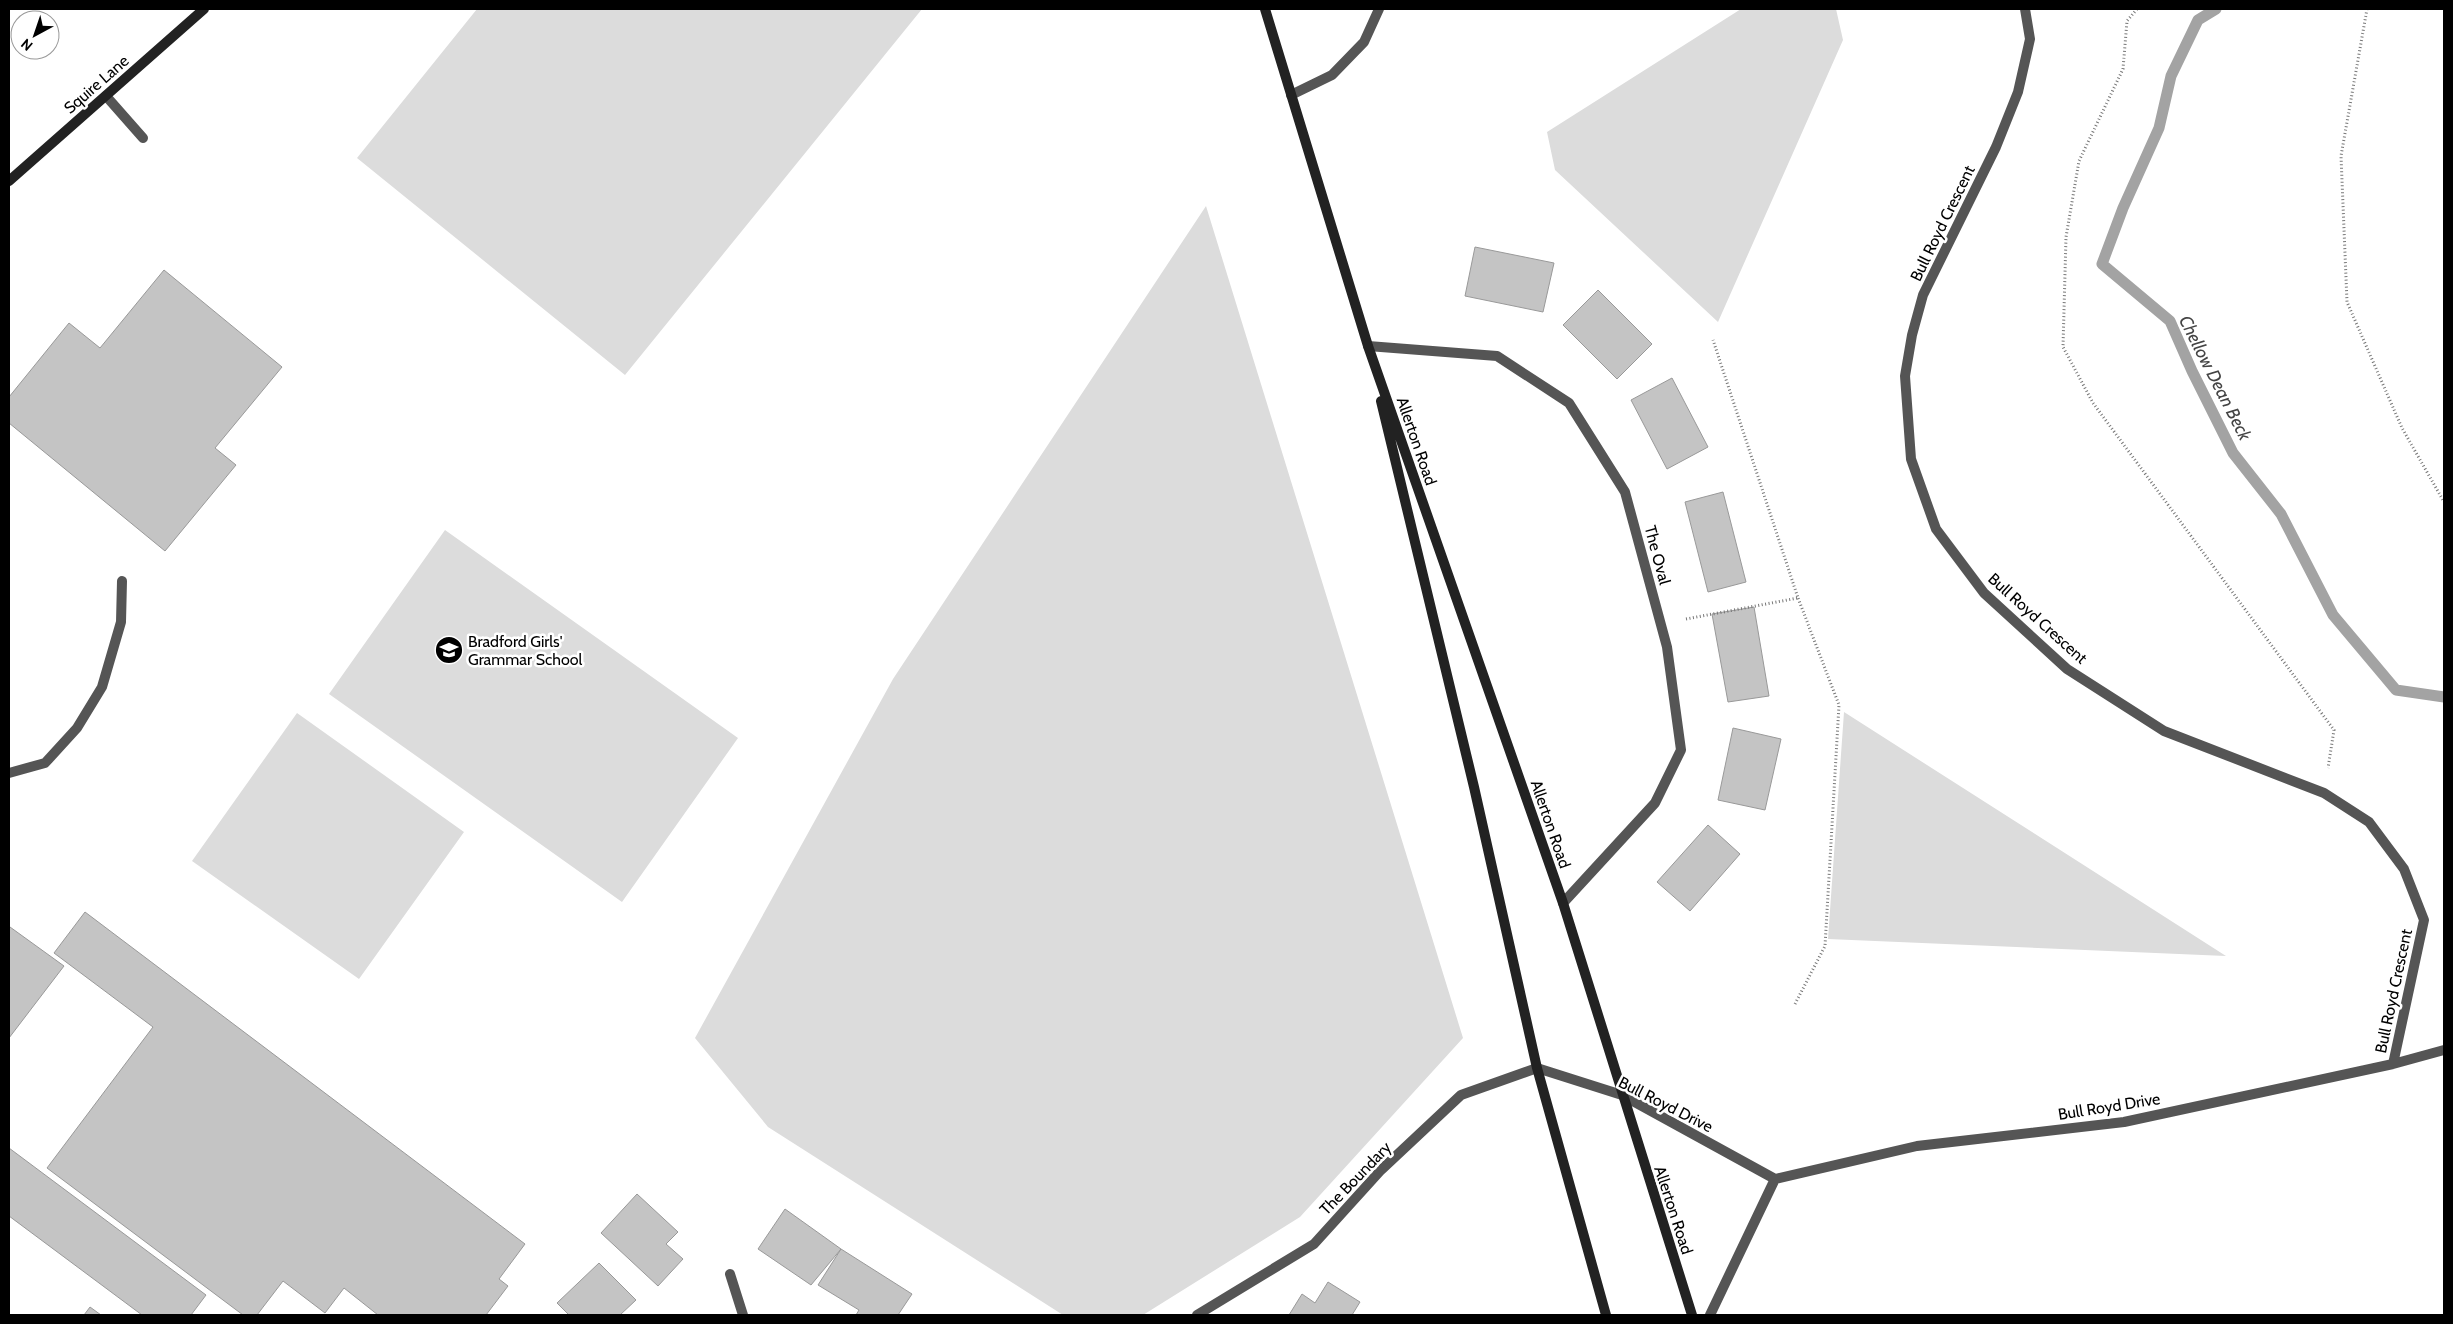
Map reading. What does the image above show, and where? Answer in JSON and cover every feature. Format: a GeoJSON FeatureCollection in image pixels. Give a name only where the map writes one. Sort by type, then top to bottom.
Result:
{"type":"FeatureCollection","features":[{"type":"Feature","properties":{"kind":"street","name":"Squire Lane"},"geometry":{"type":"LineString","coordinates":[[9,181],[204,9]]}},
{"type":"Feature","properties":{"kind":"street","name":"Allerton Road"},"geometry":{"type":"LineString","coordinates":[[1265,9],[1368,346],[1563,903],[1608,1041],[1622,1095],[1692,1315]]}},
{"type":"Feature","properties":{"kind":"street"},"geometry":{"type":"LineString","coordinates":[[1291,95],[1332,75],[1364,42],[1379,9]]}},
{"type":"Feature","properties":{"kind":"street","name":"Bull Royd Crescent"},"geometry":{"type":"LineString","coordinates":[[2025,9],[2030,39],[2018,92],[1996,147],[1923,295],[1905,376],[1910,459],[1936,529],[1984,593],[2067,669],[2164,732],[2324,793],[2369,822],[2404,868],[2424,920],[2393,1064]]}},
{"type":"Feature","properties":{"kind":"street"},"geometry":{"type":"LineString","coordinates":[[106,96],[143,138]]}},
{"type":"Feature","properties":{"kind":"street","name":"Allerton Road"},"geometry":{"type":"LineString","coordinates":[[1368,346],[1474,787],[1537,1068],[1606,1315]]}},
{"type":"Feature","properties":{"kind":"street","name":"The Oval"},"geometry":{"type":"LineString","coordinates":[[1368,346],[1497,356],[1569,402],[1625,492],[1667,646],[1681,750],[1655,803],[1563,903]]}},
{"type":"Feature","properties":{"kind":"street"},"geometry":{"type":"LineString","coordinates":[[9,774],[45,762],[77,728],[102,687],[121,622],[122,581]]}},
{"type":"Feature","properties":{"kind":"street","name":"Bull Royd Drive"},"geometry":{"type":"LineString","coordinates":[[1537,1068],[1622,1095],[1775,1180],[1918,1146],[2124,1122],[2393,1064],[2444,1050]]}},
{"type":"Feature","properties":{"kind":"street","name":"The Boundary"},"geometry":{"type":"LineString","coordinates":[[1197,1315],[1314,1244],[1381,1170],[1461,1095],[1537,1068]]}},
{"type":"Feature","properties":{"kind":"street"},"geometry":{"type":"LineString","coordinates":[[1710,1315],[1775,1180]]}},
{"type":"Feature","properties":{"kind":"street"},"geometry":{"type":"LineString","coordinates":[[730,1274],[743,1315]]}},
{"type":"Feature","properties":{"kind":"path"},"geometry":{"type":"LineString","coordinates":[[2137,9],[2127,21],[2123,69],[2079,161],[2066,237],[2063,348],[2093,403],[2334,730],[2324,793]]}},
{"type":"Feature","properties":{"kind":"path"},"geometry":{"type":"LineString","coordinates":[[2367,9],[2341,156],[2347,302],[2402,428],[2444,502]]}},
{"type":"Feature","properties":{"kind":"path"},"geometry":{"type":"LineString","coordinates":[[1714,340],[1798,598],[1839,705],[1825,946],[1795,1004]]}},
{"type":"Feature","properties":{"kind":"path"},"geometry":{"type":"LineString","coordinates":[[1661,624],[1798,598]]}},
{"type":"Feature","properties":{"kind":"shaded area"},"geometry":{"type":"Polygon","coordinates":[[[477,9],[922,9],[625,375],[357,158],[477,9]]]}},
{"type":"Feature","properties":{"kind":"shaded area"},"geometry":{"type":"Polygon","coordinates":[[[1741,9],[1836,9],[1843,40],[1718,322],[1555,170],[1547,132],[1741,9]]]}},
{"type":"Feature","properties":{"kind":"shaded area"},"geometry":{"type":"Polygon","coordinates":[[[1206,206],[1463,1038],[1300,1217],[1143,1315],[1063,1315],[768,1127],[695,1038],[893,679],[1206,206]]]}},
{"type":"Feature","properties":{"kind":"shaded area"},"geometry":{"type":"Polygon","coordinates":[[[445,530],[738,738],[622,902],[329,694],[445,530]]]}},
{"type":"Feature","properties":{"kind":"shaded area"},"geometry":{"type":"Polygon","coordinates":[[[1844,712],[2226,956],[1828,939],[1844,712]]]}},
{"type":"Feature","properties":{"kind":"shaded area"},"geometry":{"type":"Polygon","coordinates":[[[297,713],[464,832],[359,979],[192,861],[297,713]]]}},
{"type":"Feature","properties":{"kind":"building"},"geometry":{"type":"Polygon","coordinates":[[[1475,247],[1554,263],[1543,312],[1465,296],[1475,247]]]}},
{"type":"Feature","properties":{"kind":"building"},"geometry":{"type":"Polygon","coordinates":[[[164,270],[282,367],[215,448],[236,465],[165,551],[9,423],[9,397],[69,323],[100,348],[164,270]]]}},
{"type":"Feature","properties":{"kind":"building"},"geometry":{"type":"Polygon","coordinates":[[[1598,290],[1652,344],[1617,379],[1563,325],[1598,290]]]}},
{"type":"Feature","properties":{"kind":"building"},"geometry":{"type":"Polygon","coordinates":[[[1672,378],[1708,447],[1667,469],[1631,400],[1672,378]]]}},
{"type":"Feature","properties":{"kind":"building"},"geometry":{"type":"Polygon","coordinates":[[[1723,492],[1746,582],[1708,592],[1685,502],[1723,492]]]}},
{"type":"Feature","properties":{"kind":"building"},"geometry":{"type":"Polygon","coordinates":[[[1754,607],[1769,696],[1728,702],[1712,614],[1754,607]]]}},
{"type":"Feature","properties":{"kind":"building"},"geometry":{"type":"Polygon","coordinates":[[[1733,728],[1781,739],[1765,810],[1718,800],[1733,728]]]}},
{"type":"Feature","properties":{"kind":"building"},"geometry":{"type":"Polygon","coordinates":[[[1708,825],[1740,854],[1690,911],[1657,882],[1708,825]]]}},
{"type":"Feature","properties":{"kind":"building"},"geometry":{"type":"Polygon","coordinates":[[[85,912],[525,1244],[499,1279],[508,1286],[486,1315],[378,1315],[344,1288],[325,1313],[283,1281],[257,1315],[243,1315],[47,1168],[153,1027],[54,953],[85,912]]]}},
{"type":"Feature","properties":{"kind":"building"},"geometry":{"type":"Polygon","coordinates":[[[10,927],[64,966],[9,1038],[9,929],[10,927]]]}},
{"type":"Feature","properties":{"kind":"building"},"geometry":{"type":"Polygon","coordinates":[[[9,1148],[206,1295],[191,1315],[142,1315],[9,1216],[9,1148]]]}},
{"type":"Feature","properties":{"kind":"building"},"geometry":{"type":"Polygon","coordinates":[[[637,1194],[678,1232],[666,1244],[683,1259],[658,1286],[601,1233],[637,1194]]]}},
{"type":"Feature","properties":{"kind":"building"},"geometry":{"type":"Polygon","coordinates":[[[785,1209],[841,1249],[811,1285],[758,1249],[785,1209]]]}},
{"type":"Feature","properties":{"kind":"building"},"geometry":{"type":"Polygon","coordinates":[[[841,1249],[912,1294],[898,1315],[856,1315],[859,1310],[818,1285],[841,1249]]]}},
{"type":"Feature","properties":{"kind":"building"},"geometry":{"type":"Polygon","coordinates":[[[599,1263],[636,1300],[620,1315],[569,1315],[557,1303],[599,1263]]]}},
{"type":"Feature","properties":{"kind":"building"},"geometry":{"type":"Polygon","coordinates":[[[1328,1282],[1360,1302],[1352,1315],[1289,1315],[1302,1294],[1315,1303],[1328,1282]]]}},
{"type":"Feature","properties":{"kind":"building"},"geometry":{"type":"Polygon","coordinates":[[[90,1307],[101,1315],[84,1315],[90,1307]]]}},
{"type":"Feature","properties":{"kind":"waterway","name":"Chellow Dean Beck"},"geometry":{"type":"LineString","coordinates":[[2216,9],[2198,20],[2171,76],[2159,128],[2123,208],[2102,264],[2170,321],[2192,371],[2233,453],[2281,514],[2333,615],[2396,690],[2444,697]]}},
{"type":"Feature","properties":{"kind":"place","name":"Bradford Girls' Grammar School"},"geometry":{"type":"Point","coordinates":[449,650]}}]}
